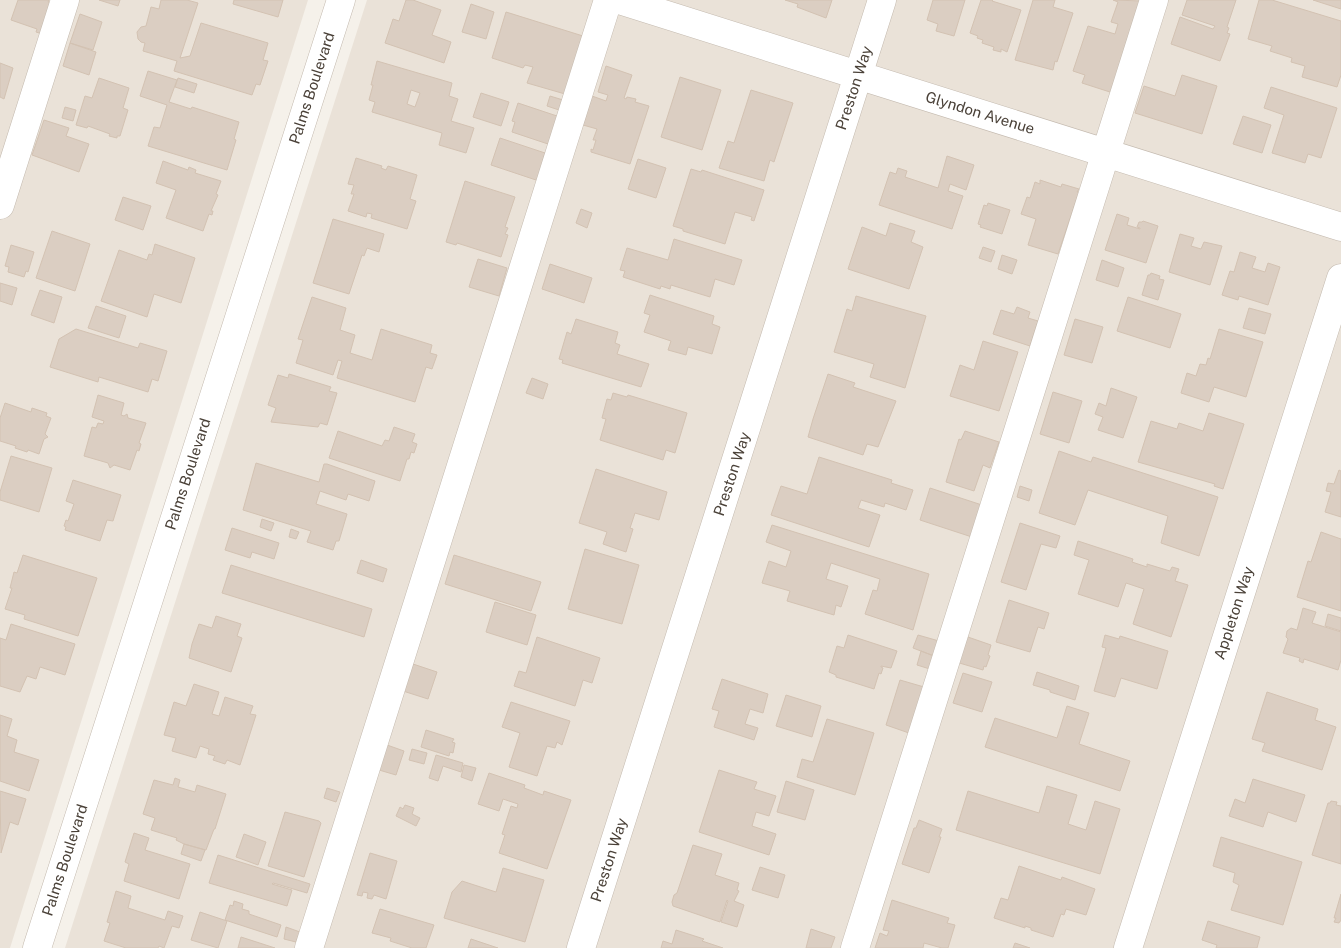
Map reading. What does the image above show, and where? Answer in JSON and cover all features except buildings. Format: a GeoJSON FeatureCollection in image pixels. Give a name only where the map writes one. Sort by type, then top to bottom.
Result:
{"type":"FeatureCollection","features":[{"type":"Feature","properties":{"kind":"street"},"geometry":{"type":"LineString","coordinates":[[0,205],[65,0]]}},
{"type":"Feature","properties":{"kind":"street","name":"Palms Boulevard"},"geometry":{"type":"LineString","coordinates":[[37,948],[341,0]]}},
{"type":"Feature","properties":{"kind":"street"},"geometry":{"type":"LineString","coordinates":[[309,948],[608,0]]}},
{"type":"Feature","properties":{"kind":"street","name":"Glyndon Avenue"},"geometry":{"type":"LineString","coordinates":[[619,0],[1341,226]]}},
{"type":"Feature","properties":{"kind":"street","name":"Preston Way"},"geometry":{"type":"LineString","coordinates":[[581,948],[882,0]]}},
{"type":"Feature","properties":{"kind":"street"},"geometry":{"type":"LineString","coordinates":[[855,948],[1154,0]]}},
{"type":"Feature","properties":{"kind":"street","name":"Appleton Way"},"geometry":{"type":"LineString","coordinates":[[1128,948],[1341,278]]}},
{"type":"Feature","properties":{"kind":"shaded area"},"geometry":{"type":"Polygon","coordinates":[[[0,0],[308,0],[10,948],[0,948],[0,0]]]}},
{"type":"Feature","properties":{"kind":"shaded area"},"geometry":{"type":"Polygon","coordinates":[[[367,0],[1341,0],[1341,948],[65,948],[367,0]]]}}]}
